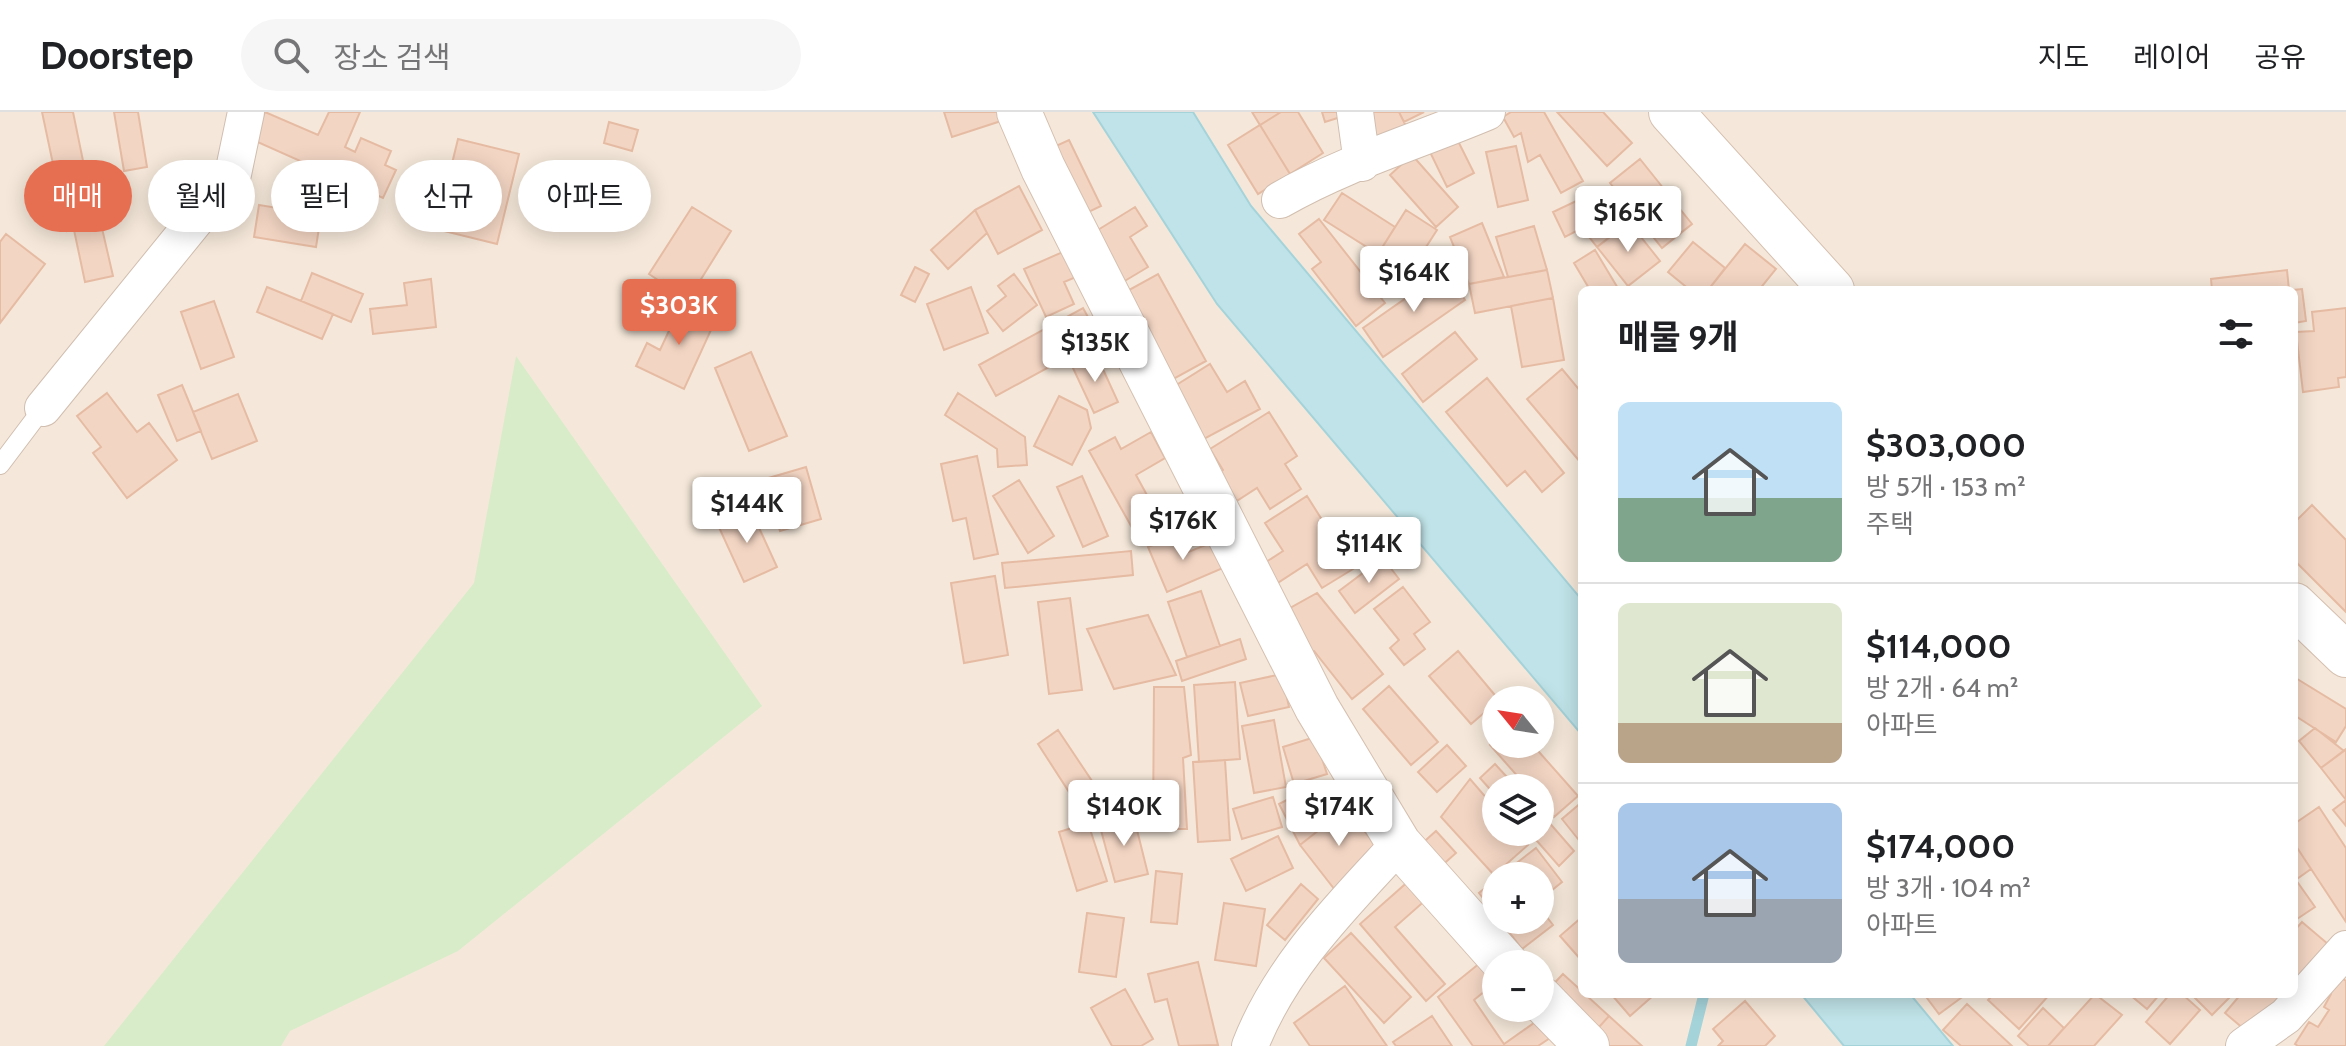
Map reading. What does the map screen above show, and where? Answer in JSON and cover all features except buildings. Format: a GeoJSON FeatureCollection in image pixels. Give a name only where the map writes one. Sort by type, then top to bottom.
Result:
{"type":"FeatureCollection","features":[{"type":"Feature","properties":{"kind":"street"},"geometry":{"type":"LineString","coordinates":[[43,408],[233,174],[246,112]]}},
{"type":"Feature","properties":{"kind":"street"},"geometry":{"type":"LineString","coordinates":[[1019,112],[1043,168],[1317,708],[1399,844],[1494,950]]}},
{"type":"Feature","properties":{"kind":"street"},"geometry":{"type":"LineString","coordinates":[[1355,112],[1362,163]]}},
{"type":"Feature","properties":{"kind":"street"},"geometry":{"type":"LineString","coordinates":[[1280,200],[1328,172],[1362,163],[1487,112]]}},
{"type":"Feature","properties":{"kind":"street"},"geometry":{"type":"LineString","coordinates":[[1671,112],[1828,286]]}},
{"type":"Feature","properties":{"kind":"street"},"geometry":{"type":"LineString","coordinates":[[2298,609],[2346,655]]}},
{"type":"Feature","properties":{"kind":"street"},"geometry":{"type":"LineString","coordinates":[[1250,1046],[1266,1005],[1324,925],[1399,844]]}},
{"type":"Feature","properties":{"kind":"street"},"geometry":{"type":"LineString","coordinates":[[2244,1046],[2286,1016],[2346,949]]}},
{"type":"Feature","properties":{"kind":"street"},"geometry":{"type":"LineString","coordinates":[[1554,1012],[1587,1046]]}},
{"type":"Feature","properties":{"kind":"lane"},"geometry":{"type":"LineString","coordinates":[[0,465],[43,408]]}},
{"type":"Feature","properties":{"kind":"shaded area"},"geometry":{"type":"Polygon","coordinates":[[[0,112],[2346,112],[2346,1046],[0,1046],[0,112]]]}},
{"type":"Feature","properties":{"kind":"green space"},"geometry":{"type":"Polygon","coordinates":[[[516,356],[762,706],[458,951],[290,1031],[281,1046],[104,1046],[474,583],[516,356]]]}},
{"type":"Feature","properties":{"kind":"water"},"geometry":{"type":"Polygon","coordinates":[[[1093,112],[1193,112],[1251,206],[1578,595],[1578,730],[1554,702],[1554,686],[1541,686],[1217,304],[1093,112]]]}},
{"type":"Feature","properties":{"kind":"water"},"geometry":{"type":"Polygon","coordinates":[[[1804,998],[1913,998],[1953,1046],[1844,1046],[1804,998]]]}},
{"type":"Feature","properties":{"kind":"waterway"},"geometry":{"type":"LineString","coordinates":[[1691,1046],[1703,998]]}}]}
